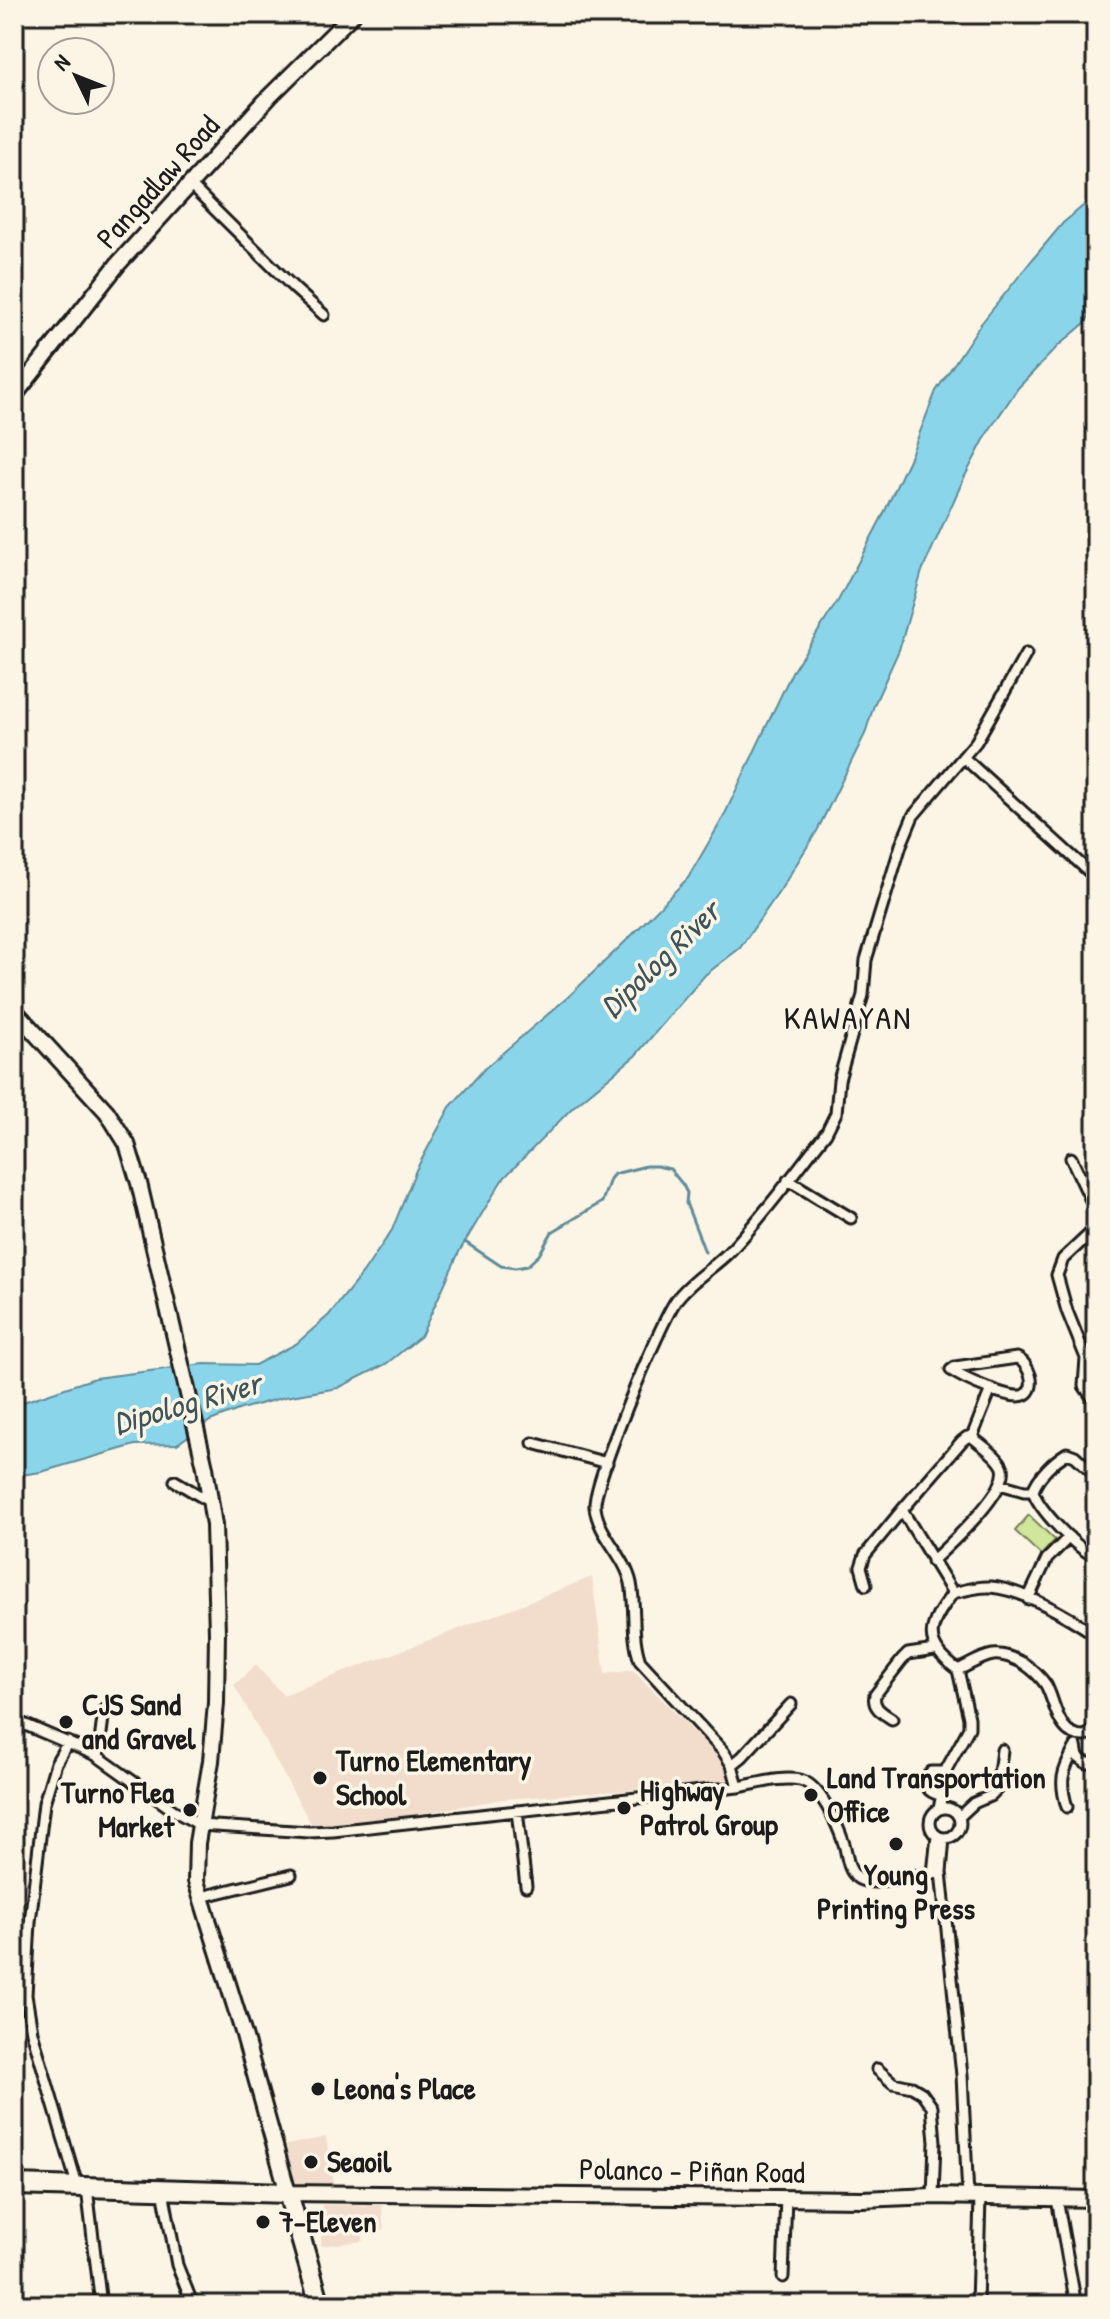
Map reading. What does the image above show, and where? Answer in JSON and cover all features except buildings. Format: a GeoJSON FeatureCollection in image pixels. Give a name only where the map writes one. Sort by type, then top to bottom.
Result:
{"type":"FeatureCollection","features":[{"type":"Feature","properties":{"kind":"highway"},"geometry":{"type":"LineString","coordinates":[[14,2185],[288,2193],[320,2305]]}},
{"type":"Feature","properties":{"kind":"main road","name":"Pangadlaw Road"},"geometry":{"type":"LineString","coordinates":[[14,396],[118,264],[270,96],[353,14]]}},
{"type":"Feature","properties":{"kind":"main road"},"geometry":{"type":"LineString","coordinates":[[14,1010],[107,1112],[127,1144],[139,1183],[205,1467],[212,1503],[216,1703],[211,1761],[195,1863],[196,1881],[244,2035],[288,2193]]}},
{"type":"Feature","properties":{"kind":"main road","name":"Polanco - Piñan Road"},"geometry":{"type":"LineString","coordinates":[[288,2193],[1096,2199]]}},
{"type":"Feature","properties":{"kind":"street"},"geometry":{"type":"LineString","coordinates":[[191,186],[324,315]]}},
{"type":"Feature","properties":{"kind":"street"},"geometry":{"type":"LineString","coordinates":[[738,1787],[732,1765],[706,1731],[664,1690],[640,1661],[635,1649],[630,1581],[618,1551],[598,1519],[595,1507],[597,1489],[674,1302],[731,1250],[826,1133],[836,1113],[839,1080],[863,995],[866,960],[901,845],[913,816],[976,742],[1026,654]]}},
{"type":"Feature","properties":{"kind":"street"},"geometry":{"type":"LineString","coordinates":[[963,757],[1096,878]]}},
{"type":"Feature","properties":{"kind":"street"},"geometry":{"type":"LineString","coordinates":[[1071,1158],[1096,1211]]}},
{"type":"Feature","properties":{"kind":"street"},"geometry":{"type":"LineString","coordinates":[[788,1180],[851,1218]]}},
{"type":"Feature","properties":{"kind":"street"},"geometry":{"type":"LineString","coordinates":[[1096,1228],[1063,1259],[1057,1275],[1067,1311],[1086,1358],[1084,1386],[1096,1403]]}},
{"type":"Feature","properties":{"kind":"street"},"geometry":{"type":"LineString","coordinates":[[1017,1358],[1024,1361],[1031,1384],[1028,1391],[1014,1396],[991,1389],[953,1372],[951,1370],[1017,1358]]}},
{"type":"Feature","properties":{"kind":"street"},"geometry":{"type":"LineString","coordinates":[[1086,1358],[1096,1364]]}},
{"type":"Feature","properties":{"kind":"street"},"geometry":{"type":"LineString","coordinates":[[972,1437],[991,1389]]}},
{"type":"Feature","properties":{"kind":"street"},"geometry":{"type":"LineString","coordinates":[[866,1585],[863,1560],[962,1441],[972,1437],[997,1459],[1003,1468],[1002,1479],[969,1526],[932,1561]]}},
{"type":"Feature","properties":{"kind":"street"},"geometry":{"type":"LineString","coordinates":[[533,1443],[607,1463]]}},
{"type":"Feature","properties":{"kind":"street"},"geometry":{"type":"LineString","coordinates":[[1096,1475],[1075,1456],[1067,1453],[1058,1458],[1035,1484],[1033,1491],[1038,1502],[1069,1537],[1096,1557]]}},
{"type":"Feature","properties":{"kind":"street"},"geometry":{"type":"LineString","coordinates":[[175,1481],[212,1503]]}},
{"type":"Feature","properties":{"kind":"street"},"geometry":{"type":"LineString","coordinates":[[1000,1484],[1033,1491]]}},
{"type":"Feature","properties":{"kind":"street"},"geometry":{"type":"LineString","coordinates":[[902,1510],[953,1593]]}},
{"type":"Feature","properties":{"kind":"street"},"geometry":{"type":"LineString","coordinates":[[1028,1599],[1047,1559],[1069,1537]]}},
{"type":"Feature","properties":{"kind":"street"},"geometry":{"type":"LineString","coordinates":[[939,1809],[946,1772],[969,1728],[958,1670],[935,1650],[932,1636],[939,1611],[953,1593],[991,1587],[1028,1599],[1096,1635]]}},
{"type":"Feature","properties":{"kind":"street"},"geometry":{"type":"LineString","coordinates":[[892,1719],[877,1708],[875,1695],[908,1654],[935,1650]]}},
{"type":"Feature","properties":{"kind":"street"},"geometry":{"type":"LineString","coordinates":[[958,1670],[984,1657],[997,1655],[1017,1660],[1045,1684],[1064,1728],[1080,1736],[1094,1732]]}},
{"type":"Feature","properties":{"kind":"street"},"geometry":{"type":"LineString","coordinates":[[732,1765],[791,1704]]}},
{"type":"Feature","properties":{"kind":"street"},"geometry":{"type":"LineString","coordinates":[[98,1757],[104,1710]]}},
{"type":"Feature","properties":{"kind":"street"},"geometry":{"type":"LineString","coordinates":[[14,1720],[98,1757],[173,1810],[200,1825],[333,1831],[738,1787],[786,1779],[801,1780],[811,1785],[820,1796],[834,1820],[855,1877],[866,1882],[937,1872]]}},
{"type":"Feature","properties":{"kind":"street"},"geometry":{"type":"LineString","coordinates":[[1067,1807],[1061,1788],[1062,1778],[1080,1736]]}},
{"type":"Feature","properties":{"kind":"street"},"geometry":{"type":"LineString","coordinates":[[68,1742],[56,1763],[44,1803],[30,1922],[26,1995],[32,2032],[82,2188],[101,2305]]}},
{"type":"Feature","properties":{"kind":"street"},"geometry":{"type":"LineString","coordinates":[[1075,1748],[1078,1757],[1086,1763],[1096,1763]]}},
{"type":"Feature","properties":{"kind":"street"},"geometry":{"type":"LineString","coordinates":[[959,1817],[997,1789],[1002,1750]]}},
{"type":"Feature","properties":{"kind":"street"},"geometry":{"type":"LineString","coordinates":[[941,1795],[930,1791],[925,1779],[931,1772],[946,1772]]}},
{"type":"Feature","properties":{"kind":"street"},"geometry":{"type":"LineString","coordinates":[[939,1809],[951,1809],[959,1817],[960,1825],[952,1837],[941,1837],[931,1830],[929,1822],[932,1814],[939,1809]]}},
{"type":"Feature","properties":{"kind":"street"},"geometry":{"type":"LineString","coordinates":[[517,1811],[526,1886]]}},
{"type":"Feature","properties":{"kind":"street"},"geometry":{"type":"LineString","coordinates":[[941,1837],[937,1872],[974,2197],[977,2305]]}},
{"type":"Feature","properties":{"kind":"street"},"geometry":{"type":"LineString","coordinates":[[201,1897],[291,1875]]}},
{"type":"Feature","properties":{"kind":"street"},"geometry":{"type":"LineString","coordinates":[[877,2069],[893,2083],[912,2087],[922,2093],[932,2107],[935,2142],[933,2196]]}},
{"type":"Feature","properties":{"kind":"street"},"geometry":{"type":"LineString","coordinates":[[163,2190],[177,2265],[193,2305]]}},
{"type":"Feature","properties":{"kind":"street"},"geometry":{"type":"LineString","coordinates":[[783,2277],[786,2197]]}},
{"type":"Feature","properties":{"kind":"street"},"geometry":{"type":"LineString","coordinates":[[1057,2199],[1076,2305]]}},
{"type":"Feature","properties":{"kind":"shaded area"},"geometry":{"type":"Polygon","coordinates":[[[592,1577],[605,1674],[633,1670],[729,1767],[729,1779],[716,1784],[504,1799],[389,1819],[312,1826],[234,1685],[256,1665],[283,1695],[592,1577]]]}},
{"type":"Feature","properties":{"kind":"shaded area"},"geometry":{"type":"Polygon","coordinates":[[[326,2137],[334,2184],[295,2184],[286,2145],[326,2137]]]}},
{"type":"Feature","properties":{"kind":"shaded area"},"geometry":{"type":"Polygon","coordinates":[[[322,2205],[382,2205],[384,2230],[363,2232],[363,2241],[321,2246],[322,2205]]]}},
{"type":"Feature","properties":{"kind":"green space"},"geometry":{"type":"Polygon","coordinates":[[[1029,1515],[1055,1540],[1041,1555],[1015,1531],[1029,1515]]]}},
{"type":"Feature","properties":{"kind":"water","name":"Dipolog River"},"geometry":{"type":"Polygon","coordinates":[[[1096,195],[1096,305],[1085,323],[1018,388],[988,432],[922,571],[899,650],[874,705],[865,734],[817,831],[740,948],[705,975],[635,1056],[573,1107],[502,1180],[459,1252],[421,1336],[386,1364],[338,1388],[285,1397],[241,1409],[210,1421],[177,1444],[135,1445],[41,1472],[14,1476],[14,1405],[95,1378],[204,1364],[255,1365],[296,1344],[329,1315],[392,1230],[416,1170],[450,1107],[485,1068],[568,997],[688,878],[723,818],[792,672],[839,599],[883,515],[936,391],[980,325],[1032,260],[1063,223],[1096,195]]]}},
{"type":"Feature","properties":{"kind":"waterway"},"geometry":{"type":"LineString","coordinates":[[465,1242],[501,1266],[527,1266],[539,1255],[552,1232],[602,1202],[614,1174],[657,1166],[670,1169],[683,1185],[687,1193],[686,1203],[705,1252]]}},
{"type":"Feature","properties":{"kind":"place","name":"CJS Sand and Gravel"},"geometry":{"type":"Point","coordinates":[66,1722]}},
{"type":"Feature","properties":{"kind":"place","name":"Turno Elementary School"},"geometry":{"type":"Point","coordinates":[320,1778]}},
{"type":"Feature","properties":{"kind":"place","name":"Land Transportation Office"},"geometry":{"type":"Point","coordinates":[811,1795]}},
{"type":"Feature","properties":{"kind":"place","name":"Highway Patrol Group"},"geometry":{"type":"Point","coordinates":[624,1808]}},
{"type":"Feature","properties":{"kind":"place","name":"Turno Flea Market"},"geometry":{"type":"Point","coordinates":[190,1810]}},
{"type":"Feature","properties":{"kind":"place","name":"Young Printing Press"},"geometry":{"type":"Point","coordinates":[896,1844]}},
{"type":"Feature","properties":{"kind":"place","name":"Leona's Place"},"geometry":{"type":"Point","coordinates":[318,2089]}},
{"type":"Feature","properties":{"kind":"place","name":"Seaoil"},"geometry":{"type":"Point","coordinates":[311,2162]}},
{"type":"Feature","properties":{"kind":"place","name":"7-Eleven"},"geometry":{"type":"Point","coordinates":[263,2222]}},
{"type":"Feature","properties":{"kind":"district","name":"KAWAYAN"},"geometry":{"type":"Point","coordinates":[848,1018]}}]}
